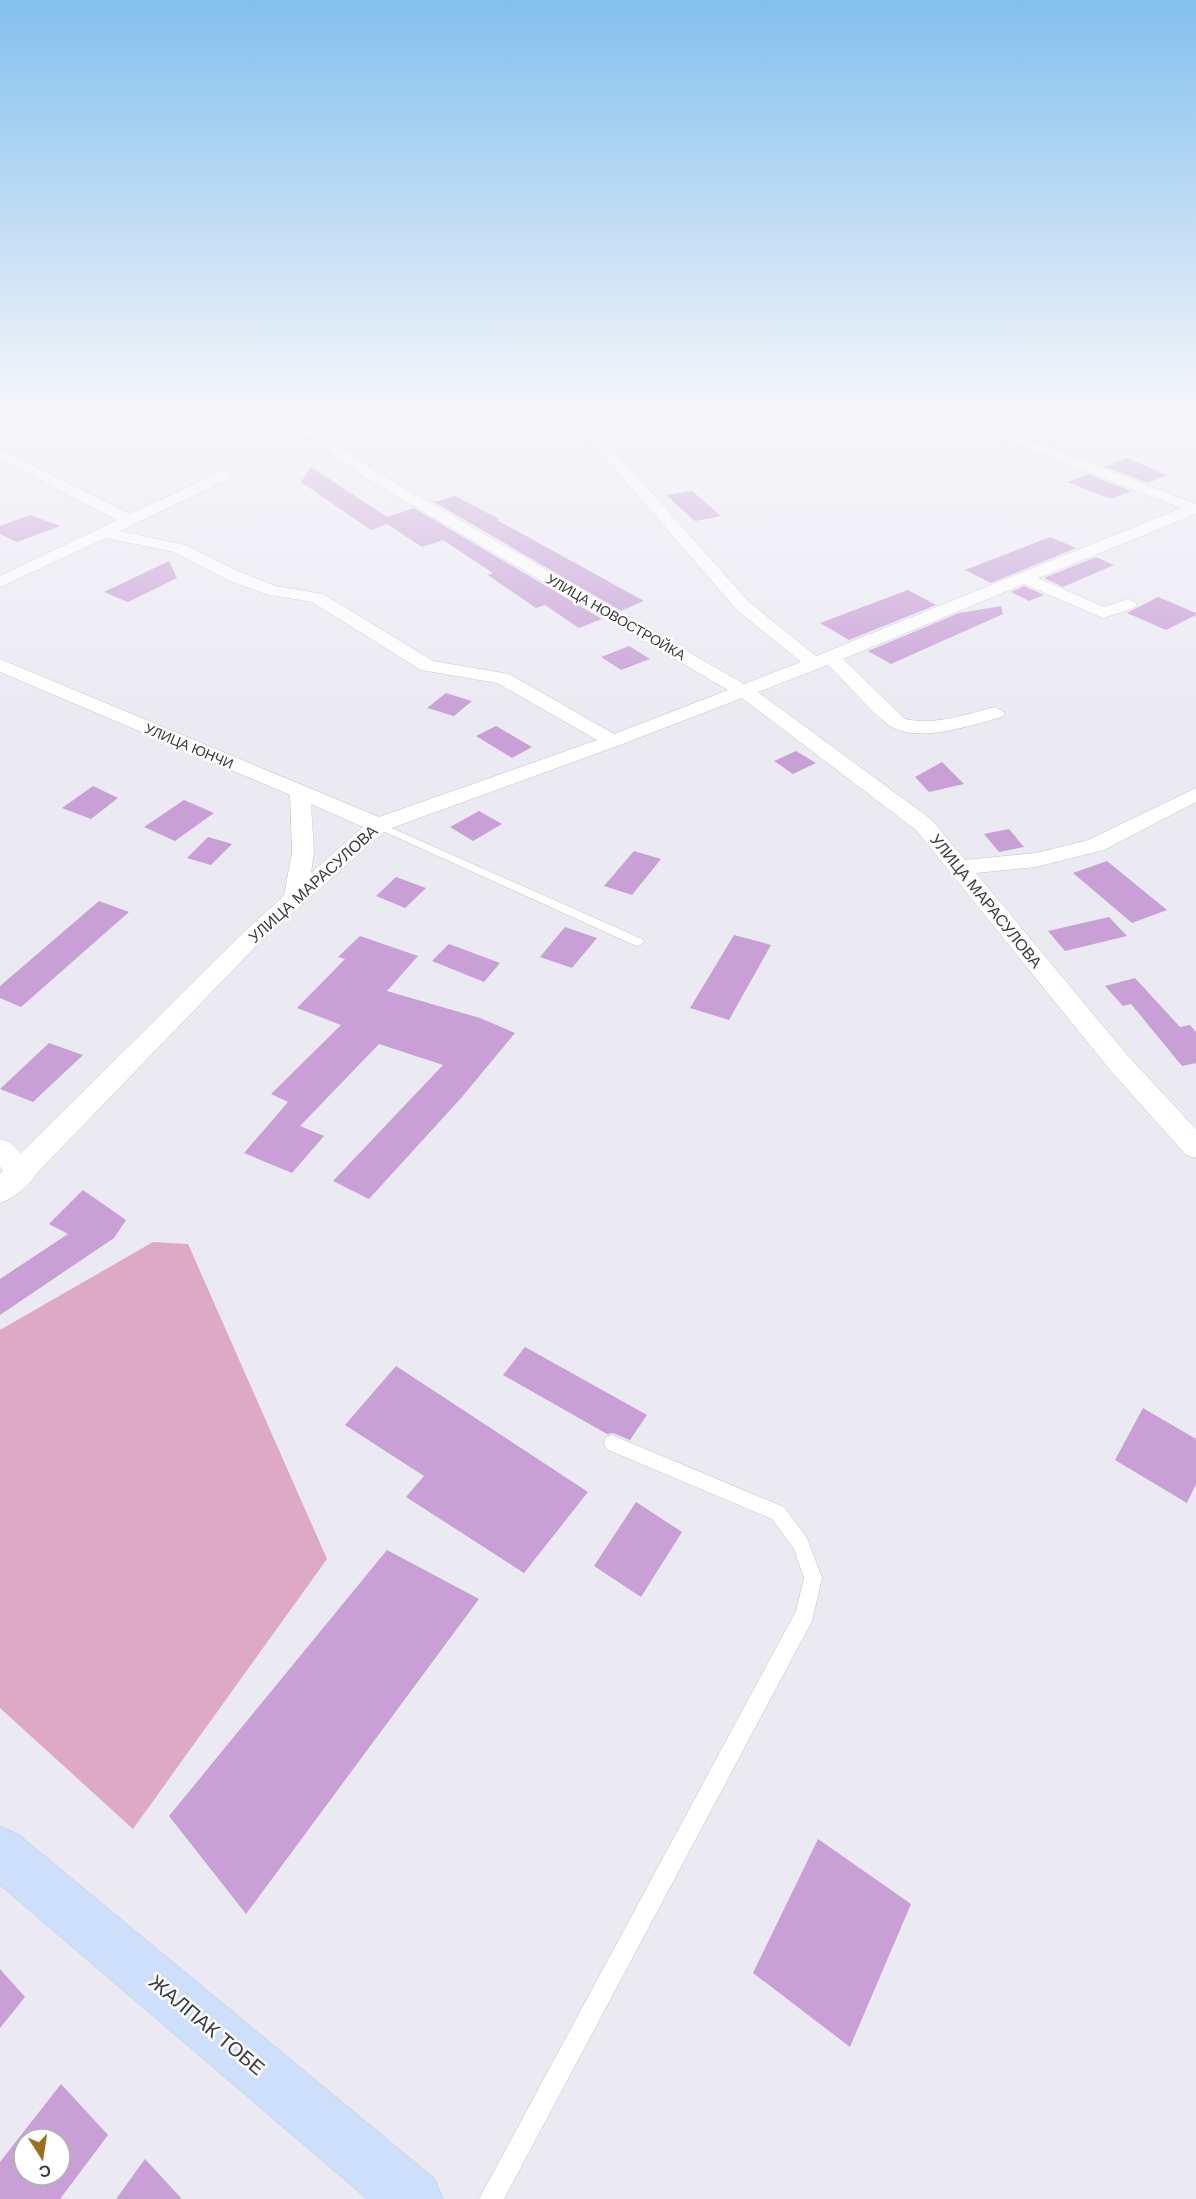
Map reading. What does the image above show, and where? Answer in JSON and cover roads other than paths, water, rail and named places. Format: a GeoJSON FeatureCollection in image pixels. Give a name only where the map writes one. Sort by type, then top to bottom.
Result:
{"type":"FeatureCollection","features":[{"type":"Feature","properties":{"kind":"main road","name":"ЖАЛПАК ТОБЕ"},"geometry":{"type":"LineString","coordinates":[[0,1852],[413,2199]]}},
{"type":"Feature","properties":{"kind":"street"},"geometry":{"type":"LineString","coordinates":[[113,512],[129,520]]}},
{"type":"Feature","properties":{"kind":"street"},"geometry":{"type":"LineString","coordinates":[[0,582],[107,533],[147,512]]}},
{"type":"Feature","properties":{"kind":"street","name":"УЛИЦА НОВОСТРОЙКА"},"geometry":{"type":"LineString","coordinates":[[434,512],[742,691]]}},
{"type":"Feature","properties":{"kind":"street"},"geometry":{"type":"LineString","coordinates":[[660,512],[743,606],[821,660],[898,723],[914,727],[945,724],[995,712]]}},
{"type":"Feature","properties":{"kind":"street","name":"УЛИЦА МАРАСУЛОВА"},"geometry":{"type":"LineString","coordinates":[[0,1192],[23,1172],[295,897],[378,825],[613,741],[1189,512]]}},
{"type":"Feature","properties":{"kind":"street"},"geometry":{"type":"LineString","coordinates":[[107,533],[179,548],[234,576],[271,590],[317,598],[428,666],[502,678],[613,741]]}},
{"type":"Feature","properties":{"kind":"street"},"geometry":{"type":"LineString","coordinates":[[1024,578],[1103,613],[1128,604]]}},
{"type":"Feature","properties":{"kind":"street","name":"УЛИЦА ЮНЧИ"},"geometry":{"type":"LineString","coordinates":[[0,665],[378,825]]}},
{"type":"Feature","properties":{"kind":"street","name":"УЛИЦА МАРАСУЛОВА"},"geometry":{"type":"LineString","coordinates":[[742,691],[924,825],[1119,1063],[1196,1148]]}},
{"type":"Feature","properties":{"kind":"street"},"geometry":{"type":"LineString","coordinates":[[295,897],[303,852],[300,792]]}},
{"type":"Feature","properties":{"kind":"street"},"geometry":{"type":"LineString","coordinates":[[959,868],[1036,860],[1096,845],[1196,794]]}},
{"type":"Feature","properties":{"kind":"street"},"geometry":{"type":"LineString","coordinates":[[0,1150],[23,1172]]}},
{"type":"Feature","properties":{"kind":"lane"},"geometry":{"type":"LineString","coordinates":[[378,825],[638,942]]}},
{"type":"Feature","properties":{"kind":"lane"},"geometry":{"type":"LineString","coordinates":[[491,2199],[805,1614],[813,1578],[801,1544],[778,1513],[612,1443]]}}]}
